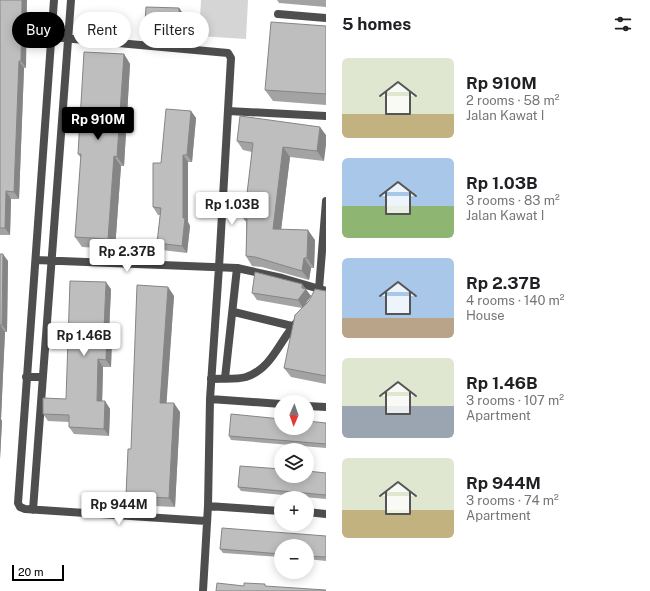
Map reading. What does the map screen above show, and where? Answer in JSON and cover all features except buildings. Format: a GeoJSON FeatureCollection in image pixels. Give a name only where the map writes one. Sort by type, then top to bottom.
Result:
{"type":"FeatureCollection","features":[{"type":"Feature","properties":{"kind":"street"},"geometry":{"type":"LineString","coordinates":[[53,12],[54,0]]}},
{"type":"Feature","properties":{"kind":"street"},"geometry":{"type":"LineString","coordinates":[[33,510],[71,0]]}},
{"type":"Feature","properties":{"kind":"street"},"geometry":{"type":"LineString","coordinates":[[278,14],[326,18]]}},
{"type":"Feature","properties":{"kind":"street"},"geometry":{"type":"LineString","coordinates":[[67,39],[228,53],[231,58],[232,63],[220,267],[211,379],[208,506],[203,591]]}},
{"type":"Feature","properties":{"kind":"street"},"geometry":{"type":"LineString","coordinates":[[51,48],[18,503],[20,507],[33,510],[206,521]]}},
{"type":"Feature","properties":{"kind":"street"},"geometry":{"type":"LineString","coordinates":[[228,111],[326,116]]}},
{"type":"Feature","properties":{"kind":"street"},"geometry":{"type":"LineString","coordinates":[[316,299],[323,290],[326,201]]}},
{"type":"Feature","properties":{"kind":"street"},"geometry":{"type":"LineString","coordinates":[[36,260],[237,268],[282,278],[323,290]]}},
{"type":"Feature","properties":{"kind":"street"},"geometry":{"type":"LineString","coordinates":[[225,378],[234,312],[237,268]]}},
{"type":"Feature","properties":{"kind":"street"},"geometry":{"type":"LineString","coordinates":[[211,379],[244,377],[259,371],[270,361],[292,326],[309,310]]}},
{"type":"Feature","properties":{"kind":"street"},"geometry":{"type":"LineString","coordinates":[[234,312],[292,326]]}},
{"type":"Feature","properties":{"kind":"street"},"geometry":{"type":"LineString","coordinates":[[26,377],[42,377]]}},
{"type":"Feature","properties":{"kind":"street"},"geometry":{"type":"LineString","coordinates":[[210,399],[274,404]]}},
{"type":"Feature","properties":{"kind":"street"},"geometry":{"type":"LineString","coordinates":[[314,406],[326,407]]}},
{"type":"Feature","properties":{"kind":"street"},"geometry":{"type":"LineString","coordinates":[[208,506],[274,511]]}},
{"type":"Feature","properties":{"kind":"street"},"geometry":{"type":"LineString","coordinates":[[314,513],[326,514]]}},
{"type":"Feature","properties":{"kind":"shaded area"},"geometry":{"type":"Polygon","coordinates":[[[201,0],[248,0],[246,39],[209,37],[209,12],[200,12],[201,0]]]}}]}
